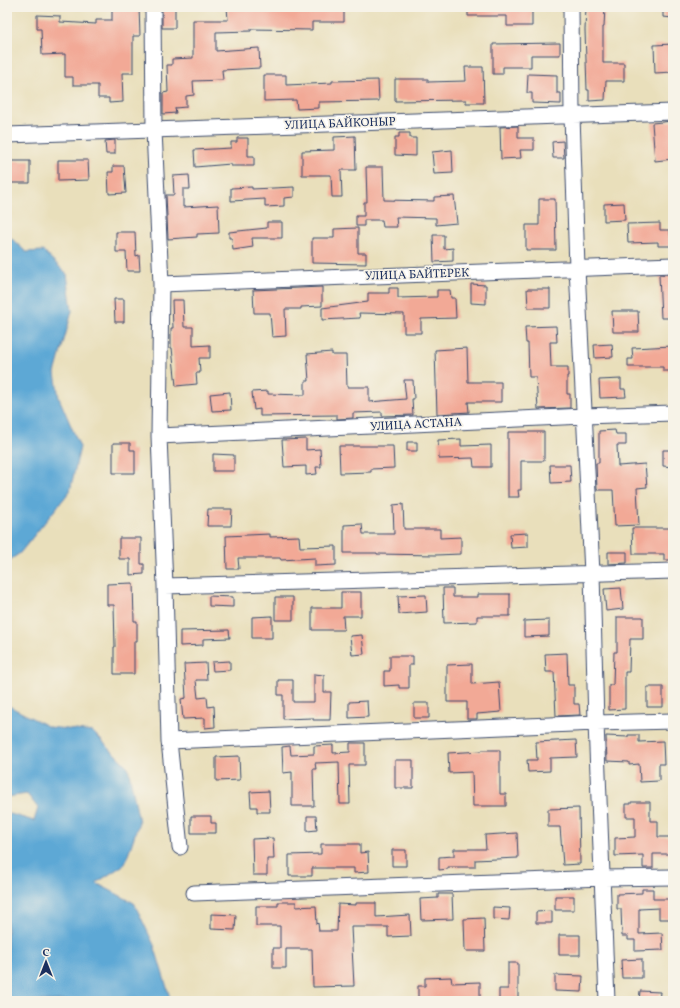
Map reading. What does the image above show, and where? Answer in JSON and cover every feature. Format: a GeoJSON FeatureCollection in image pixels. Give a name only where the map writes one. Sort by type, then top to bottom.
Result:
{"type":"FeatureCollection","features":[{"type":"Feature","properties":{"kind":"street"},"geometry":{"type":"LineString","coordinates":[[153,7],[154,130],[161,284],[159,436],[169,741],[180,847]]}},
{"type":"Feature","properties":{"kind":"street"},"geometry":{"type":"LineString","coordinates":[[571,7],[572,115],[577,268],[592,573],[596,723],[607,1001]]}},
{"type":"Feature","properties":{"kind":"street","name":"УЛИЦА БАЙКОНЫР"},"geometry":{"type":"LineString","coordinates":[[7,135],[673,112]]}},
{"type":"Feature","properties":{"kind":"street","name":"УЛИЦА БАЙТЕРЕК"},"geometry":{"type":"LineString","coordinates":[[161,284],[673,265]]}},
{"type":"Feature","properties":{"kind":"street","name":"УЛИЦА АСТАНА"},"geometry":{"type":"LineString","coordinates":[[159,436],[584,416],[673,414]]}},
{"type":"Feature","properties":{"kind":"street"},"geometry":{"type":"LineString","coordinates":[[165,586],[673,571]]}},
{"type":"Feature","properties":{"kind":"street"},"geometry":{"type":"LineString","coordinates":[[169,741],[673,721]]}},
{"type":"Feature","properties":{"kind":"street"},"geometry":{"type":"LineString","coordinates":[[194,893],[603,878],[673,877]]}},
{"type":"Feature","properties":{"kind":"water"},"geometry":{"type":"Polygon","coordinates":[[[7,237],[11,238],[26,252],[43,251],[67,274],[72,311],[55,373],[59,398],[80,447],[70,491],[20,553],[7,562],[7,237]]]}},
{"type":"Feature","properties":{"kind":"water"},"geometry":{"type":"Polygon","coordinates":[[[7,705],[49,727],[93,732],[128,767],[139,822],[125,864],[96,883],[134,903],[154,945],[171,1001],[7,1001],[7,813],[34,821],[38,808],[27,794],[7,797],[7,705]]]}},
{"type":"Feature","properties":{"kind":"building"},"geometry":{"type":"Polygon","coordinates":[[[112,7],[139,7],[140,36],[133,36],[133,73],[122,73],[123,102],[109,103],[109,98],[98,98],[98,85],[73,85],[73,77],[65,77],[65,54],[42,55],[41,29],[37,29],[37,15],[60,16],[60,22],[96,24],[96,20],[112,20],[112,7]]]}},
{"type":"Feature","properties":{"kind":"building"},"geometry":{"type":"Polygon","coordinates":[[[162,7],[175,7],[175,28],[162,28],[162,7]]]}},
{"type":"Feature","properties":{"kind":"building"},"geometry":{"type":"Polygon","coordinates":[[[227,7],[284,8],[284,10],[325,10],[325,7],[344,7],[344,22],[312,22],[312,30],[251,29],[251,31],[216,32],[216,51],[259,48],[260,68],[222,70],[223,80],[193,81],[194,95],[186,96],[186,107],[175,108],[176,113],[163,114],[163,93],[168,92],[167,65],[172,65],[172,59],[193,58],[193,20],[228,20],[227,7]]]}},
{"type":"Feature","properties":{"kind":"building"},"geometry":{"type":"Polygon","coordinates":[[[468,7],[532,7],[532,26],[507,26],[507,16],[468,16],[468,7]]]}},
{"type":"Feature","properties":{"kind":"building"},"geometry":{"type":"Polygon","coordinates":[[[586,7],[605,7],[603,27],[603,63],[624,63],[624,81],[606,81],[605,100],[589,101],[589,90],[587,90],[585,30],[586,7]]]}},
{"type":"Feature","properties":{"kind":"building"},"geometry":{"type":"Polygon","coordinates":[[[663,7],[673,7],[673,18],[663,17],[663,7]]]}},
{"type":"Feature","properties":{"kind":"building"},"geometry":{"type":"Polygon","coordinates":[[[560,43],[560,55],[531,55],[531,67],[503,67],[503,74],[493,74],[493,44],[560,43]]]}},
{"type":"Feature","properties":{"kind":"building"},"geometry":{"type":"Polygon","coordinates":[[[673,44],[673,72],[655,73],[654,45],[673,44]]]}},
{"type":"Feature","properties":{"kind":"building"},"geometry":{"type":"Polygon","coordinates":[[[465,67],[483,67],[484,103],[466,103],[466,100],[395,101],[395,79],[428,79],[428,82],[466,81],[465,67]]]}},
{"type":"Feature","properties":{"kind":"building"},"geometry":{"type":"Polygon","coordinates":[[[528,74],[557,75],[557,93],[561,93],[561,104],[532,103],[532,93],[527,93],[528,74]]]}},
{"type":"Feature","properties":{"kind":"building"},"geometry":{"type":"Polygon","coordinates":[[[264,75],[286,75],[286,85],[332,83],[332,81],[378,80],[379,101],[319,102],[319,108],[297,109],[296,100],[264,101],[264,75]]]}},
{"type":"Feature","properties":{"kind":"building"},"geometry":{"type":"Polygon","coordinates":[[[673,121],[673,159],[655,161],[652,123],[673,121]]]}},
{"type":"Feature","properties":{"kind":"building"},"geometry":{"type":"Polygon","coordinates":[[[518,126],[518,138],[534,138],[534,150],[520,150],[521,158],[501,159],[500,127],[518,126]]]}},
{"type":"Feature","properties":{"kind":"building"},"geometry":{"type":"Polygon","coordinates":[[[399,133],[410,133],[410,138],[416,138],[416,156],[395,155],[395,137],[399,137],[399,133]]]}},
{"type":"Feature","properties":{"kind":"building"},"geometry":{"type":"Polygon","coordinates":[[[355,136],[356,170],[341,170],[342,197],[332,197],[331,175],[302,175],[302,151],[334,150],[334,137],[355,136]]]}},
{"type":"Feature","properties":{"kind":"building"},"geometry":{"type":"Polygon","coordinates":[[[237,138],[248,138],[248,156],[254,156],[254,166],[231,166],[231,164],[195,167],[194,150],[231,148],[231,142],[237,142],[237,138]]]}},
{"type":"Feature","properties":{"kind":"building"},"geometry":{"type":"Polygon","coordinates":[[[115,140],[115,154],[106,154],[105,141],[115,140]]]}},
{"type":"Feature","properties":{"kind":"building"},"geometry":{"type":"Polygon","coordinates":[[[563,141],[564,158],[553,158],[552,142],[563,141]]]}},
{"type":"Feature","properties":{"kind":"building"},"geometry":{"type":"Polygon","coordinates":[[[452,150],[453,173],[434,174],[432,152],[452,150]]]}},
{"type":"Feature","properties":{"kind":"building"},"geometry":{"type":"Polygon","coordinates":[[[58,160],[88,160],[89,180],[58,181],[58,160]]]}},
{"type":"Feature","properties":{"kind":"building"},"geometry":{"type":"Polygon","coordinates":[[[7,161],[30,161],[30,183],[7,183],[7,161]]]}},
{"type":"Feature","properties":{"kind":"building"},"geometry":{"type":"Polygon","coordinates":[[[113,166],[124,166],[126,193],[109,194],[108,172],[113,172],[113,166]]]}},
{"type":"Feature","properties":{"kind":"building"},"geometry":{"type":"Polygon","coordinates":[[[366,167],[383,167],[384,200],[434,201],[434,197],[454,196],[457,223],[436,225],[436,218],[396,217],[397,227],[383,227],[382,220],[364,220],[364,226],[356,226],[356,216],[364,216],[364,202],[367,202],[366,167]]]}},
{"type":"Feature","properties":{"kind":"building"},"geometry":{"type":"Polygon","coordinates":[[[189,175],[190,189],[183,189],[183,207],[218,205],[219,233],[197,234],[197,237],[168,239],[166,195],[174,195],[173,176],[189,175]]]}},
{"type":"Feature","properties":{"kind":"building"},"geometry":{"type":"Polygon","coordinates":[[[252,187],[252,189],[294,187],[294,197],[284,198],[284,206],[265,207],[265,199],[231,201],[231,188],[252,187]]]}},
{"type":"Feature","properties":{"kind":"building"},"geometry":{"type":"Polygon","coordinates":[[[539,199],[555,199],[556,250],[526,250],[526,225],[539,225],[539,199]]]}},
{"type":"Feature","properties":{"kind":"building"},"geometry":{"type":"Polygon","coordinates":[[[624,203],[625,220],[604,221],[604,204],[624,203]]]}},
{"type":"Feature","properties":{"kind":"building"},"geometry":{"type":"Polygon","coordinates":[[[267,222],[282,222],[282,238],[252,238],[253,247],[233,250],[232,238],[229,238],[229,232],[267,228],[267,222]]]}},
{"type":"Feature","properties":{"kind":"building"},"geometry":{"type":"Polygon","coordinates":[[[660,223],[660,230],[670,230],[671,246],[658,246],[658,242],[628,243],[627,224],[660,223]]]}},
{"type":"Feature","properties":{"kind":"building"},"geometry":{"type":"Polygon","coordinates":[[[358,228],[358,253],[366,253],[366,264],[312,263],[312,238],[334,238],[334,229],[358,228]]]}},
{"type":"Feature","properties":{"kind":"building"},"geometry":{"type":"Polygon","coordinates":[[[116,232],[135,232],[136,256],[139,255],[140,271],[127,271],[126,252],[116,252],[116,232]]]}},
{"type":"Feature","properties":{"kind":"building"},"geometry":{"type":"Polygon","coordinates":[[[433,235],[444,235],[444,249],[453,248],[453,261],[434,262],[433,235]]]}},
{"type":"Feature","properties":{"kind":"building"},"geometry":{"type":"Polygon","coordinates":[[[673,274],[673,318],[661,318],[659,275],[673,274]]]}},
{"type":"Feature","properties":{"kind":"building"},"geometry":{"type":"Polygon","coordinates":[[[471,284],[486,285],[486,304],[471,303],[471,284]]]}},
{"type":"Feature","properties":{"kind":"building"},"geometry":{"type":"Polygon","coordinates":[[[322,287],[322,306],[301,307],[301,309],[285,309],[286,336],[272,337],[270,313],[254,313],[253,290],[322,287]]]}},
{"type":"Feature","properties":{"kind":"building"},"geometry":{"type":"Polygon","coordinates":[[[389,288],[398,288],[398,298],[437,297],[437,290],[450,290],[451,298],[455,298],[456,318],[421,319],[421,333],[404,333],[404,314],[359,313],[360,318],[322,320],[322,308],[368,302],[368,293],[389,293],[389,288]]]}},
{"type":"Feature","properties":{"kind":"building"},"geometry":{"type":"Polygon","coordinates":[[[527,289],[550,289],[550,308],[528,308],[527,289]]]}},
{"type":"Feature","properties":{"kind":"building"},"geometry":{"type":"Polygon","coordinates":[[[114,299],[124,299],[124,322],[115,322],[114,299]]]}},
{"type":"Feature","properties":{"kind":"building"},"geometry":{"type":"Polygon","coordinates":[[[172,300],[183,300],[184,327],[193,327],[193,346],[210,345],[210,358],[199,358],[200,373],[196,373],[197,384],[176,386],[171,348],[171,328],[173,328],[172,300]]]}},
{"type":"Feature","properties":{"kind":"building"},"geometry":{"type":"Polygon","coordinates":[[[612,311],[638,311],[639,332],[613,332],[612,311]]]}},
{"type":"Feature","properties":{"kind":"building"},"geometry":{"type":"Polygon","coordinates":[[[556,326],[557,342],[550,342],[551,367],[568,367],[567,394],[570,394],[570,408],[538,409],[536,377],[529,377],[528,343],[526,343],[525,327],[556,326]]]}},
{"type":"Feature","properties":{"kind":"building"},"geometry":{"type":"Polygon","coordinates":[[[612,344],[613,357],[595,358],[594,345],[612,344]]]}},
{"type":"Feature","properties":{"kind":"building"},"geometry":{"type":"Polygon","coordinates":[[[673,346],[673,371],[663,371],[663,367],[628,367],[628,359],[633,359],[632,348],[673,346]]]}},
{"type":"Feature","properties":{"kind":"building"},"geometry":{"type":"Polygon","coordinates":[[[467,348],[468,382],[501,382],[501,402],[468,402],[469,412],[437,414],[435,350],[467,348]]]}},
{"type":"Feature","properties":{"kind":"building"},"geometry":{"type":"Polygon","coordinates":[[[332,352],[332,355],[346,355],[347,387],[369,387],[369,402],[406,399],[404,380],[413,380],[413,415],[382,416],[382,412],[353,413],[353,418],[337,419],[337,415],[260,416],[260,409],[254,410],[252,392],[268,391],[268,394],[305,395],[305,381],[309,381],[307,354],[332,352]]]}},
{"type":"Feature","properties":{"kind":"building"},"geometry":{"type":"Polygon","coordinates":[[[621,379],[621,389],[625,389],[626,397],[600,398],[599,380],[621,379]]]}},
{"type":"Feature","properties":{"kind":"building"},"geometry":{"type":"Polygon","coordinates":[[[230,392],[231,410],[212,411],[210,394],[230,392]]]}},
{"type":"Feature","properties":{"kind":"building"},"geometry":{"type":"Polygon","coordinates":[[[615,430],[616,434],[626,434],[626,445],[617,445],[618,466],[645,464],[647,487],[637,488],[639,525],[615,526],[613,490],[597,490],[596,463],[599,463],[599,431],[615,430]]]}},
{"type":"Feature","properties":{"kind":"building"},"geometry":{"type":"Polygon","coordinates":[[[508,432],[544,432],[544,461],[521,461],[521,490],[518,490],[519,497],[508,497],[508,432]]]}},
{"type":"Feature","properties":{"kind":"building"},"geometry":{"type":"Polygon","coordinates":[[[306,439],[306,450],[320,449],[321,467],[316,467],[317,474],[306,475],[306,466],[284,467],[282,440],[306,439]]]}},
{"type":"Feature","properties":{"kind":"building"},"geometry":{"type":"Polygon","coordinates":[[[461,439],[461,446],[491,445],[491,467],[474,467],[473,458],[439,459],[438,440],[461,439]]]}},
{"type":"Feature","properties":{"kind":"building"},"geometry":{"type":"Polygon","coordinates":[[[407,442],[417,442],[417,451],[407,451],[407,442]]]}},
{"type":"Feature","properties":{"kind":"building"},"geometry":{"type":"Polygon","coordinates":[[[113,443],[130,443],[130,450],[135,450],[135,473],[113,473],[113,443]]]}},
{"type":"Feature","properties":{"kind":"building"},"geometry":{"type":"Polygon","coordinates":[[[339,446],[393,446],[394,468],[371,469],[371,472],[340,473],[339,446]]]}},
{"type":"Feature","properties":{"kind":"building"},"geometry":{"type":"Polygon","coordinates":[[[663,450],[673,450],[673,467],[663,466],[663,450]]]}},
{"type":"Feature","properties":{"kind":"building"},"geometry":{"type":"Polygon","coordinates":[[[213,454],[234,455],[234,471],[213,471],[213,454]]]}},
{"type":"Feature","properties":{"kind":"building"},"geometry":{"type":"Polygon","coordinates":[[[550,465],[570,465],[571,482],[551,483],[550,465]]]}},
{"type":"Feature","properties":{"kind":"building"},"geometry":{"type":"Polygon","coordinates":[[[403,504],[404,529],[440,529],[440,538],[461,537],[461,554],[436,555],[344,553],[344,525],[362,524],[363,534],[394,534],[393,505],[403,504]]]}},
{"type":"Feature","properties":{"kind":"building"},"geometry":{"type":"Polygon","coordinates":[[[208,509],[232,509],[231,526],[207,526],[208,509]]]}},
{"type":"Feature","properties":{"kind":"building"},"geometry":{"type":"Polygon","coordinates":[[[632,528],[673,528],[673,560],[664,560],[664,554],[633,554],[632,528]]]}},
{"type":"Feature","properties":{"kind":"building"},"geometry":{"type":"Polygon","coordinates":[[[528,533],[528,547],[511,548],[510,534],[528,533]]]}},
{"type":"Feature","properties":{"kind":"building"},"geometry":{"type":"Polygon","coordinates":[[[270,534],[270,537],[299,536],[300,547],[336,546],[336,565],[315,566],[315,558],[281,560],[280,558],[238,558],[239,569],[227,569],[226,536],[270,534]]]}},
{"type":"Feature","properties":{"kind":"building"},"geometry":{"type":"Polygon","coordinates":[[[119,538],[141,538],[141,564],[144,564],[144,574],[130,575],[130,559],[119,559],[119,538]]]}},
{"type":"Feature","properties":{"kind":"building"},"geometry":{"type":"Polygon","coordinates":[[[608,552],[627,552],[627,563],[608,564],[608,552]]]}},
{"type":"Feature","properties":{"kind":"building"},"geometry":{"type":"Polygon","coordinates":[[[133,583],[134,621],[137,621],[137,641],[134,641],[134,674],[114,674],[114,605],[107,605],[107,584],[133,583]]]}},
{"type":"Feature","properties":{"kind":"building"},"geometry":{"type":"Polygon","coordinates":[[[443,588],[453,588],[453,597],[478,597],[478,594],[510,594],[510,616],[477,616],[477,622],[444,623],[443,588]]]}},
{"type":"Feature","properties":{"kind":"building"},"geometry":{"type":"Polygon","coordinates":[[[621,588],[623,609],[606,611],[604,589],[621,588]]]}},
{"type":"Feature","properties":{"kind":"building"},"geometry":{"type":"Polygon","coordinates":[[[341,592],[361,592],[361,616],[343,616],[344,630],[312,630],[312,608],[341,608],[341,592]]]}},
{"type":"Feature","properties":{"kind":"building"},"geometry":{"type":"Polygon","coordinates":[[[426,595],[427,612],[399,614],[398,596],[426,595]]]}},
{"type":"Feature","properties":{"kind":"building"},"geometry":{"type":"Polygon","coordinates":[[[209,596],[233,597],[233,607],[209,606],[209,596]]]}},
{"type":"Feature","properties":{"kind":"building"},"geometry":{"type":"Polygon","coordinates":[[[275,597],[293,597],[293,620],[275,620],[275,597]]]}},
{"type":"Feature","properties":{"kind":"building"},"geometry":{"type":"Polygon","coordinates":[[[272,616],[272,638],[252,638],[252,617],[272,616]]]}},
{"type":"Feature","properties":{"kind":"building"},"geometry":{"type":"Polygon","coordinates":[[[617,617],[643,617],[643,639],[630,639],[629,672],[625,672],[625,709],[609,710],[609,685],[613,685],[614,652],[617,652],[617,617]]]}},
{"type":"Feature","properties":{"kind":"building"},"geometry":{"type":"Polygon","coordinates":[[[549,620],[549,636],[524,637],[524,621],[549,620]]]}},
{"type":"Feature","properties":{"kind":"building"},"geometry":{"type":"Polygon","coordinates":[[[229,630],[230,638],[203,639],[203,645],[180,646],[180,631],[229,630]]]}},
{"type":"Feature","properties":{"kind":"building"},"geometry":{"type":"Polygon","coordinates":[[[362,635],[364,654],[352,655],[350,636],[362,635]]]}},
{"type":"Feature","properties":{"kind":"building"},"geometry":{"type":"Polygon","coordinates":[[[567,653],[568,685],[574,685],[574,704],[579,704],[580,715],[556,716],[554,672],[546,672],[545,654],[567,653]]]}},
{"type":"Feature","properties":{"kind":"building"},"geometry":{"type":"Polygon","coordinates":[[[390,656],[413,656],[413,665],[409,665],[409,688],[399,688],[399,685],[384,686],[384,671],[390,671],[390,656]]]}},
{"type":"Feature","properties":{"kind":"building"},"geometry":{"type":"Polygon","coordinates":[[[230,661],[230,670],[213,671],[212,662],[230,661]]]}},
{"type":"Feature","properties":{"kind":"building"},"geometry":{"type":"Polygon","coordinates":[[[206,663],[207,680],[196,680],[198,698],[207,697],[208,707],[214,706],[215,727],[205,728],[205,718],[183,719],[181,699],[186,698],[184,664],[206,663]]]}},
{"type":"Feature","properties":{"kind":"building"},"geometry":{"type":"Polygon","coordinates":[[[472,664],[472,684],[499,682],[501,712],[477,714],[477,719],[467,719],[467,702],[447,702],[447,665],[472,664]]]}},
{"type":"Feature","properties":{"kind":"building"},"geometry":{"type":"Polygon","coordinates":[[[314,674],[324,675],[324,692],[331,692],[330,720],[313,720],[313,718],[283,719],[283,695],[278,695],[278,680],[293,680],[293,702],[314,702],[314,674]]]}},
{"type":"Feature","properties":{"kind":"building"},"geometry":{"type":"Polygon","coordinates":[[[647,687],[663,687],[663,707],[647,707],[647,687]]]}},
{"type":"Feature","properties":{"kind":"building"},"geometry":{"type":"Polygon","coordinates":[[[367,701],[368,717],[349,718],[349,702],[367,701]]]}},
{"type":"Feature","properties":{"kind":"building"},"geometry":{"type":"Polygon","coordinates":[[[414,703],[429,703],[429,718],[414,718],[414,703]]]}},
{"type":"Feature","properties":{"kind":"building"},"geometry":{"type":"Polygon","coordinates":[[[628,735],[639,735],[639,742],[663,741],[664,764],[659,764],[659,781],[640,782],[639,764],[629,765],[629,762],[607,761],[606,736],[628,737],[628,735]]]}},
{"type":"Feature","properties":{"kind":"building"},"geometry":{"type":"Polygon","coordinates":[[[576,740],[577,757],[550,758],[550,771],[528,772],[527,760],[537,760],[536,742],[576,740]]]}},
{"type":"Feature","properties":{"kind":"building"},"geometry":{"type":"Polygon","coordinates":[[[350,743],[365,743],[365,765],[349,765],[350,804],[340,804],[339,762],[315,763],[316,769],[313,769],[314,806],[292,806],[292,772],[283,773],[282,747],[290,746],[291,755],[314,754],[314,746],[333,745],[333,753],[350,752],[350,743]]]}},
{"type":"Feature","properties":{"kind":"building"},"geometry":{"type":"Polygon","coordinates":[[[500,750],[500,794],[506,794],[506,806],[473,806],[472,772],[449,773],[448,753],[500,750]]]}},
{"type":"Feature","properties":{"kind":"building"},"geometry":{"type":"Polygon","coordinates":[[[239,756],[240,780],[216,781],[216,757],[239,756]]]}},
{"type":"Feature","properties":{"kind":"building"},"geometry":{"type":"Polygon","coordinates":[[[395,760],[413,760],[413,788],[395,788],[395,760]]]}},
{"type":"Feature","properties":{"kind":"building"},"geometry":{"type":"Polygon","coordinates":[[[269,791],[270,812],[257,812],[257,807],[251,807],[250,792],[269,791]]]}},
{"type":"Feature","properties":{"kind":"building"},"geometry":{"type":"Polygon","coordinates":[[[631,802],[650,802],[650,821],[658,821],[658,837],[670,837],[670,854],[653,854],[653,868],[643,868],[643,855],[615,856],[615,838],[635,837],[635,817],[626,817],[626,804],[631,804],[631,802]]]}},
{"type":"Feature","properties":{"kind":"building"},"geometry":{"type":"Polygon","coordinates":[[[579,808],[580,864],[563,865],[560,827],[548,827],[548,809],[579,808]]]}},
{"type":"Feature","properties":{"kind":"building"},"geometry":{"type":"Polygon","coordinates":[[[191,816],[211,816],[211,823],[216,823],[216,833],[191,833],[191,816]]]}},
{"type":"Feature","properties":{"kind":"building"},"geometry":{"type":"Polygon","coordinates":[[[307,816],[316,816],[317,830],[307,831],[307,816]]]}},
{"type":"Feature","properties":{"kind":"building"},"geometry":{"type":"Polygon","coordinates":[[[517,833],[518,858],[475,860],[475,867],[448,867],[448,869],[439,870],[439,857],[454,856],[454,849],[486,849],[485,835],[517,833]]]}},
{"type":"Feature","properties":{"kind":"building"},"geometry":{"type":"Polygon","coordinates":[[[273,838],[274,859],[267,859],[267,875],[253,875],[252,839],[273,838]]]}},
{"type":"Feature","properties":{"kind":"building"},"geometry":{"type":"Polygon","coordinates":[[[321,844],[360,844],[360,853],[368,852],[369,872],[354,873],[354,868],[312,868],[312,876],[289,876],[289,855],[321,854],[321,844]]]}},
{"type":"Feature","properties":{"kind":"building"},"geometry":{"type":"Polygon","coordinates":[[[392,850],[406,850],[406,866],[392,866],[392,850]]]}},
{"type":"Feature","properties":{"kind":"building"},"geometry":{"type":"Polygon","coordinates":[[[642,889],[653,889],[653,899],[673,899],[673,919],[659,919],[659,908],[639,909],[639,934],[662,933],[663,950],[635,951],[635,940],[628,940],[628,936],[622,936],[621,909],[617,909],[617,894],[642,893],[642,889]]]}},
{"type":"Feature","properties":{"kind":"building"},"geometry":{"type":"Polygon","coordinates":[[[438,894],[452,894],[453,919],[421,920],[420,899],[438,898],[438,894]]]}},
{"type":"Feature","properties":{"kind":"building"},"geometry":{"type":"Polygon","coordinates":[[[555,896],[574,896],[574,910],[555,910],[555,896]]]}},
{"type":"Feature","properties":{"kind":"building"},"geometry":{"type":"Polygon","coordinates":[[[278,902],[296,902],[296,907],[316,906],[319,931],[337,931],[338,904],[356,905],[356,903],[376,903],[376,917],[410,915],[411,936],[388,937],[388,927],[351,927],[354,986],[313,987],[312,949],[286,949],[286,968],[273,968],[273,948],[280,948],[280,926],[256,926],[256,906],[278,906],[278,902]]]}},
{"type":"Feature","properties":{"kind":"building"},"geometry":{"type":"Polygon","coordinates":[[[493,907],[510,908],[509,920],[493,919],[493,907]]]}},
{"type":"Feature","properties":{"kind":"building"},"geometry":{"type":"Polygon","coordinates":[[[552,911],[552,923],[536,923],[536,912],[552,911]]]}},
{"type":"Feature","properties":{"kind":"building"},"geometry":{"type":"Polygon","coordinates":[[[211,914],[236,915],[235,930],[211,929],[211,914]]]}},
{"type":"Feature","properties":{"kind":"building"},"geometry":{"type":"Polygon","coordinates":[[[484,918],[485,951],[465,951],[464,919],[484,918]]]}},
{"type":"Feature","properties":{"kind":"building"},"geometry":{"type":"Polygon","coordinates":[[[559,935],[580,935],[580,955],[559,955],[559,935]]]}},
{"type":"Feature","properties":{"kind":"building"},"geometry":{"type":"Polygon","coordinates":[[[642,959],[642,978],[622,978],[621,960],[642,959]]]}},
{"type":"Feature","properties":{"kind":"building"},"geometry":{"type":"Polygon","coordinates":[[[508,963],[518,963],[518,1001],[499,1001],[499,989],[508,989],[508,963]]]}},
{"type":"Feature","properties":{"kind":"building"},"geometry":{"type":"Polygon","coordinates":[[[555,975],[583,976],[582,992],[555,991],[555,975]]]}},
{"type":"Feature","properties":{"kind":"building"},"geometry":{"type":"Polygon","coordinates":[[[451,977],[452,983],[480,982],[480,1001],[457,1001],[457,999],[418,1000],[418,986],[425,986],[425,978],[451,977]]]}},
{"type":"Feature","properties":{"kind":"building"},"geometry":{"type":"Polygon","coordinates":[[[640,991],[660,992],[659,1001],[639,1001],[640,991]]]}}]}
